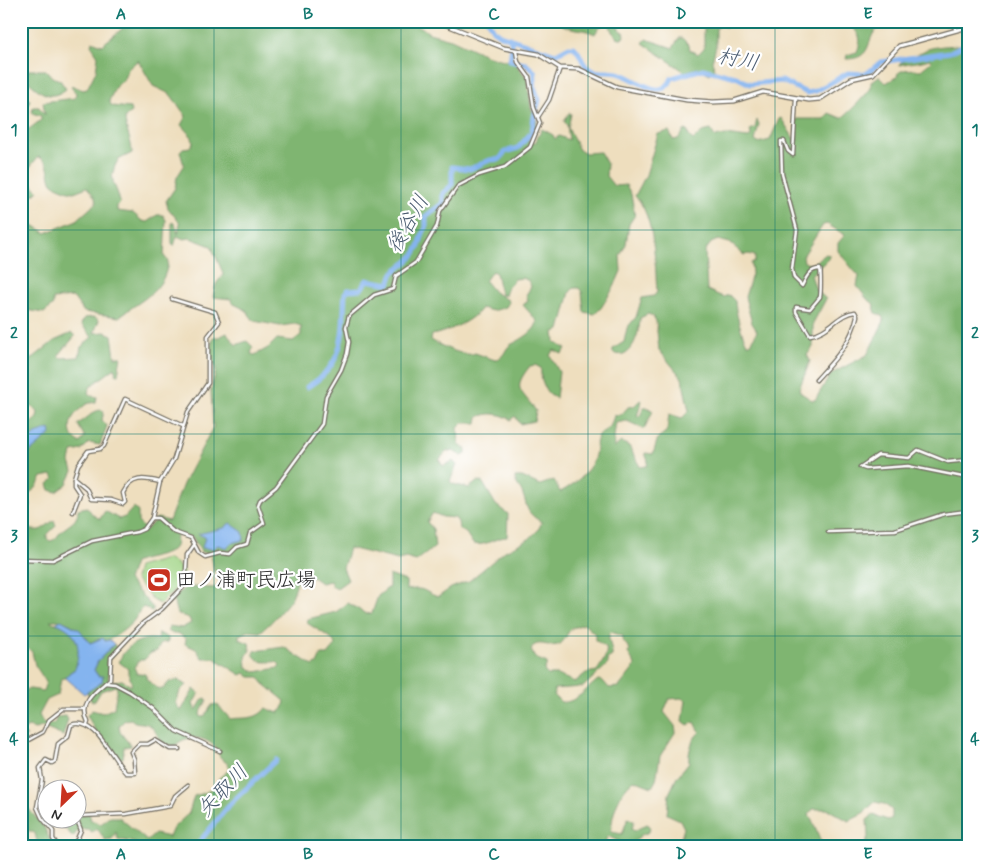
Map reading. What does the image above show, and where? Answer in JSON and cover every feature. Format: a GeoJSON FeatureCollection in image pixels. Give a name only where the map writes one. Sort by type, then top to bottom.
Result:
{"type":"FeatureCollection","features":[{"type":"Feature","properties":{"kind":"main road"},"geometry":{"type":"LineString","coordinates":[[437,21],[474,38],[516,51],[542,56],[560,68],[578,69],[627,90],[687,100],[725,102],[763,92],[796,98],[820,99],[851,79],[873,74],[899,46],[968,27]]}},
{"type":"Feature","properties":{"kind":"street"},"geometry":{"type":"LineString","coordinates":[[951,21],[956,30]]}},
{"type":"Feature","properties":{"kind":"street"},"geometry":{"type":"LineString","coordinates":[[152,518],[158,518],[174,532],[192,538],[199,553],[205,557],[220,553],[230,554],[237,547],[247,544],[251,531],[263,526],[264,521],[258,505],[260,500],[276,487],[322,424],[326,396],[342,370],[347,354],[349,339],[346,327],[349,316],[374,296],[393,289],[396,276],[414,264],[437,226],[440,211],[458,186],[479,175],[502,170],[530,147],[541,126],[534,108],[529,78],[518,62],[516,51]]}},
{"type":"Feature","properties":{"kind":"street"},"geometry":{"type":"LineString","coordinates":[[538,117],[549,100],[560,68]]}},
{"type":"Feature","properties":{"kind":"street"},"geometry":{"type":"LineString","coordinates":[[796,98],[793,155],[788,152],[784,141],[781,141],[782,174],[798,230],[792,270],[794,278],[801,286],[807,276],[816,269],[820,268],[822,272],[819,283],[820,297],[810,309],[796,307],[796,312],[810,335],[826,330],[850,313],[855,312],[856,316],[853,332],[846,345],[833,363],[816,380]]}},
{"type":"Feature","properties":{"kind":"street"},"geometry":{"type":"LineString","coordinates":[[21,559],[53,560],[92,541],[137,532],[144,529],[152,518],[160,482],[174,459],[190,408],[208,383],[208,336],[219,322],[215,312],[172,299]]}},
{"type":"Feature","properties":{"kind":"street"},"geometry":{"type":"LineString","coordinates":[[73,512],[80,494],[74,484],[74,478],[83,455],[88,450],[100,449],[104,446],[125,399],[184,426]]}},
{"type":"Feature","properties":{"kind":"street"},"geometry":{"type":"LineString","coordinates":[[968,460],[948,462],[918,450],[909,458],[878,455],[860,467],[866,469],[908,466],[968,478]]}},
{"type":"Feature","properties":{"kind":"street"},"geometry":{"type":"LineString","coordinates":[[74,478],[86,488],[91,498],[111,500],[123,504],[125,502],[123,493],[132,482],[140,478],[160,482]]}},
{"type":"Feature","properties":{"kind":"street"},"geometry":{"type":"LineString","coordinates":[[828,532],[895,530],[944,514],[968,511]]}},
{"type":"Feature","properties":{"kind":"street"},"geometry":{"type":"LineString","coordinates":[[86,725],[88,722],[84,709],[86,700],[111,676],[112,657],[143,623],[162,609],[185,585],[187,555],[194,545]]}},
{"type":"Feature","properties":{"kind":"street"},"geometry":{"type":"LineString","coordinates":[[105,683],[115,684],[130,692],[153,708],[176,731],[220,751]]}},
{"type":"Feature","properties":{"kind":"street"},"geometry":{"type":"LineString","coordinates":[[21,744],[43,732],[50,720],[63,709],[84,709]]}},
{"type":"Feature","properties":{"kind":"street"},"geometry":{"type":"LineString","coordinates":[[58,846],[53,839],[53,831],[42,818],[37,807],[42,780],[40,768],[46,760],[52,763],[55,761],[58,744],[67,737],[71,726],[86,725],[103,740],[126,773],[135,772],[134,759],[131,752],[138,744],[148,744],[155,740],[170,749],[179,749]]}},
{"type":"Feature","properties":{"kind":"street"},"geometry":{"type":"LineString","coordinates":[[88,817],[126,814],[170,806],[175,796],[188,785]]}},
{"type":"Feature","properties":{"kind":"street"},"geometry":{"type":"LineString","coordinates":[[78,846],[74,846],[81,830]]}},
{"type":"Feature","properties":{"kind":"green space"},"geometry":{"type":"Polygon","coordinates":[[[122,21],[406,21],[421,27],[429,33],[451,39],[490,57],[514,62],[527,78],[531,108],[537,121],[536,132],[528,141],[535,143],[542,129],[553,135],[555,139],[559,136],[569,140],[567,125],[564,121],[569,113],[571,114],[568,128],[579,150],[586,153],[600,152],[607,164],[606,176],[614,186],[626,185],[631,194],[635,215],[629,224],[626,244],[620,256],[621,271],[614,287],[595,314],[584,312],[582,292],[579,288],[574,288],[570,292],[560,330],[554,332],[555,342],[566,349],[562,354],[554,350],[550,355],[559,372],[556,398],[546,390],[542,381],[541,368],[535,365],[530,366],[521,380],[520,389],[536,411],[534,421],[520,424],[515,416],[511,420],[499,415],[482,415],[478,417],[477,423],[463,423],[458,428],[459,445],[466,449],[466,454],[462,456],[453,451],[446,452],[439,460],[443,466],[453,461],[457,465],[450,481],[453,484],[469,488],[478,481],[483,483],[496,505],[508,514],[507,537],[478,545],[473,544],[466,533],[459,529],[455,518],[443,517],[433,513],[427,522],[433,529],[435,547],[416,561],[406,558],[398,560],[349,548],[343,568],[348,580],[337,588],[332,586],[330,581],[321,583],[307,573],[299,579],[291,599],[268,626],[260,632],[249,631],[239,635],[239,639],[249,643],[250,650],[246,657],[247,667],[256,672],[278,668],[280,665],[277,662],[258,660],[253,654],[255,651],[284,647],[313,666],[317,664],[321,655],[328,655],[336,645],[331,638],[307,623],[308,619],[336,612],[348,603],[366,614],[372,613],[378,596],[389,587],[389,575],[406,581],[406,590],[421,589],[438,597],[451,588],[469,581],[505,551],[529,539],[538,530],[542,522],[530,513],[515,477],[522,477],[540,485],[554,480],[560,492],[565,489],[580,478],[592,464],[598,435],[610,427],[614,416],[622,414],[628,407],[634,406],[640,400],[642,401],[637,416],[640,416],[644,407],[653,411],[644,429],[627,421],[616,423],[614,448],[621,442],[629,446],[640,467],[647,466],[648,461],[645,453],[653,454],[658,438],[667,431],[669,414],[682,418],[689,411],[682,378],[659,350],[656,321],[653,316],[648,314],[640,318],[634,344],[630,349],[620,355],[613,353],[613,349],[624,342],[627,328],[636,317],[642,298],[654,296],[657,292],[653,241],[647,216],[635,196],[646,175],[658,134],[669,131],[673,140],[678,139],[685,130],[688,131],[689,136],[693,140],[702,132],[711,130],[715,137],[725,135],[748,138],[751,136],[750,130],[755,128],[757,120],[759,124],[755,141],[758,143],[770,140],[781,118],[796,142],[796,119],[824,119],[829,113],[841,118],[865,95],[871,88],[871,82],[879,76],[886,83],[898,76],[897,74],[903,70],[921,70],[932,61],[929,59],[900,65],[900,63],[928,49],[968,44],[968,846],[864,846],[868,837],[867,820],[873,815],[888,820],[892,818],[892,810],[884,804],[875,802],[861,815],[849,821],[827,809],[813,809],[809,814],[823,846],[667,846],[681,838],[684,828],[680,820],[667,814],[669,794],[677,777],[689,762],[691,746],[700,732],[695,722],[688,725],[683,721],[686,700],[681,698],[669,699],[664,712],[675,726],[676,731],[660,756],[656,780],[652,787],[634,780],[620,796],[615,810],[611,832],[622,834],[628,818],[634,821],[632,829],[634,831],[647,824],[650,826],[649,832],[641,835],[630,846],[623,846],[622,843],[608,836],[603,846],[137,846],[135,843],[118,839],[116,832],[112,839],[105,840],[97,828],[92,832],[88,829],[88,813],[91,820],[101,824],[109,817],[119,817],[147,841],[155,834],[169,837],[173,828],[189,813],[194,796],[205,793],[218,784],[219,778],[229,770],[227,763],[209,742],[200,738],[189,738],[176,745],[165,744],[149,725],[135,722],[131,719],[125,720],[119,726],[120,732],[131,746],[124,747],[123,758],[119,759],[97,734],[87,715],[92,710],[103,713],[114,708],[117,688],[115,686],[101,691],[95,701],[91,701],[87,691],[102,681],[94,670],[98,661],[114,644],[117,649],[106,663],[109,670],[108,682],[122,680],[131,686],[128,669],[119,662],[121,656],[129,647],[140,641],[158,640],[159,633],[168,638],[168,642],[161,643],[157,651],[151,653],[144,660],[140,660],[134,667],[137,674],[145,674],[148,680],[157,688],[163,689],[169,682],[178,680],[186,685],[180,691],[176,704],[181,711],[194,689],[199,693],[193,704],[196,711],[203,699],[206,698],[207,700],[200,714],[201,717],[204,717],[212,705],[217,704],[230,719],[254,717],[266,708],[278,713],[283,709],[285,701],[263,683],[259,677],[250,677],[245,673],[241,675],[214,658],[202,658],[196,649],[185,644],[186,639],[178,633],[173,634],[168,631],[169,626],[182,628],[191,623],[189,618],[177,614],[173,599],[185,587],[223,588],[225,579],[214,571],[211,554],[201,552],[193,538],[177,534],[173,550],[163,555],[134,563],[128,580],[153,608],[152,612],[144,607],[142,608],[132,622],[117,635],[109,640],[100,639],[90,643],[73,626],[61,621],[50,621],[61,625],[72,633],[76,638],[79,650],[75,669],[69,673],[69,677],[61,679],[58,695],[47,700],[39,715],[43,723],[54,724],[57,717],[65,716],[68,719],[63,736],[42,727],[35,729],[28,727],[21,732],[21,691],[30,689],[43,691],[46,682],[35,665],[32,652],[21,642],[21,420],[31,423],[37,418],[38,412],[21,397],[21,352],[28,359],[33,358],[54,341],[72,333],[75,336],[58,356],[61,358],[79,357],[81,347],[92,337],[81,324],[85,318],[94,317],[99,320],[94,333],[105,332],[112,335],[115,357],[121,357],[118,374],[116,375],[115,368],[91,386],[88,392],[89,395],[97,397],[96,402],[86,404],[80,409],[74,416],[71,424],[70,429],[73,438],[80,443],[85,437],[78,425],[79,423],[95,412],[104,411],[102,420],[107,426],[100,445],[89,443],[82,450],[72,452],[70,462],[73,471],[67,484],[56,492],[50,490],[48,484],[54,479],[52,475],[42,477],[36,488],[27,495],[31,505],[22,518],[22,526],[33,530],[40,530],[54,520],[56,526],[47,535],[47,539],[50,541],[55,539],[74,520],[78,509],[87,507],[93,515],[100,519],[105,511],[119,519],[125,517],[134,507],[138,512],[138,522],[146,530],[157,518],[169,521],[183,484],[213,427],[211,391],[216,370],[210,352],[213,337],[219,337],[227,333],[236,345],[247,341],[253,347],[251,354],[255,355],[268,348],[277,339],[293,341],[301,335],[301,326],[295,324],[280,326],[254,321],[246,310],[232,303],[231,299],[213,297],[216,284],[223,275],[211,246],[190,238],[184,239],[177,236],[174,246],[172,243],[172,222],[175,224],[178,234],[180,223],[168,208],[166,201],[175,188],[177,177],[184,166],[180,151],[183,148],[190,147],[193,143],[192,137],[181,125],[186,116],[170,94],[153,86],[138,60],[128,69],[123,81],[117,84],[109,101],[112,106],[130,108],[131,112],[125,118],[132,153],[118,160],[113,173],[113,182],[120,203],[117,206],[117,211],[133,213],[142,221],[147,222],[157,215],[163,215],[166,220],[164,256],[168,261],[166,272],[157,288],[119,317],[84,312],[73,297],[53,299],[53,305],[44,313],[21,309],[21,218],[46,233],[77,220],[96,203],[95,197],[87,187],[74,192],[53,184],[47,164],[38,157],[28,169],[29,180],[38,191],[35,194],[21,196],[21,92],[30,100],[22,117],[23,128],[29,129],[41,120],[41,116],[32,113],[33,107],[39,107],[45,115],[43,102],[75,98],[76,93],[71,87],[73,86],[83,90],[87,89],[96,71],[98,56],[91,45],[92,41],[102,45],[123,28],[122,21]],[[827,224],[823,225],[803,256],[804,262],[811,265],[826,254],[829,255],[829,258],[811,275],[816,290],[826,299],[813,323],[813,347],[807,355],[810,361],[799,389],[801,393],[812,400],[815,400],[831,374],[867,355],[884,321],[882,316],[876,313],[873,303],[867,299],[857,286],[859,276],[838,251],[838,243],[845,235],[827,224]],[[718,240],[711,243],[705,251],[707,290],[723,297],[729,295],[735,301],[737,317],[743,335],[747,344],[751,344],[757,331],[752,323],[745,297],[752,274],[751,263],[755,261],[755,256],[744,255],[730,243],[718,240]],[[492,271],[485,281],[494,292],[508,300],[509,302],[506,307],[493,311],[481,308],[472,317],[459,325],[432,335],[431,340],[460,353],[475,353],[495,360],[501,357],[509,346],[531,332],[537,321],[523,305],[528,301],[526,295],[531,287],[529,281],[523,278],[515,279],[508,287],[505,295],[501,295],[496,273],[492,271]],[[584,624],[572,628],[560,644],[553,646],[536,644],[531,650],[535,658],[547,663],[544,671],[548,675],[557,675],[575,682],[586,673],[597,671],[604,659],[606,647],[595,640],[595,634],[584,624]],[[610,632],[612,656],[607,659],[608,664],[583,687],[554,689],[554,695],[561,702],[571,701],[598,680],[603,681],[609,688],[619,687],[634,668],[635,664],[628,653],[630,649],[623,641],[623,636],[610,632]]]}},
{"type":"Feature","properties":{"kind":"green space"},"geometry":{"type":"Polygon","coordinates":[[[557,21],[651,21],[618,24],[618,28],[625,33],[623,38],[618,38],[612,32],[609,22],[599,27],[595,34],[585,30],[570,28],[557,21]]]}},
{"type":"Feature","properties":{"kind":"green space"},"geometry":{"type":"Polygon","coordinates":[[[696,21],[730,21],[726,27],[720,26],[716,28],[716,46],[712,61],[715,69],[710,74],[698,68],[685,72],[643,43],[646,39],[673,48],[679,38],[682,38],[689,45],[690,50],[698,54],[704,48],[704,27],[696,21]]]}},
{"type":"Feature","properties":{"kind":"green space"},"geometry":{"type":"Polygon","coordinates":[[[850,21],[915,21],[876,30],[861,56],[846,59],[847,55],[857,52],[860,42],[850,21]]]}},
{"type":"Feature","properties":{"kind":"green space"},"geometry":{"type":"Polygon","coordinates":[[[21,70],[46,70],[52,77],[60,80],[66,89],[53,95],[47,95],[21,76],[21,70]]]}},
{"type":"Feature","properties":{"kind":"green space","name":"田ノ浦町民広場"},"geometry":{"type":"Polygon","coordinates":[[[167,559],[177,564],[184,573],[182,582],[160,604],[153,600],[135,579],[138,567],[167,559]]]}},
{"type":"Feature","properties":{"kind":"green space"},"geometry":{"type":"Polygon","coordinates":[[[21,800],[38,820],[38,830],[45,830],[53,846],[38,846],[35,833],[29,831],[22,813],[21,800]]]}},
{"type":"Feature","properties":{"kind":"green space"},"geometry":{"type":"Polygon","coordinates":[[[67,830],[78,830],[73,837],[67,830]]]}},
{"type":"Feature","properties":{"kind":"water"},"geometry":{"type":"Polygon","coordinates":[[[50,429],[51,434],[29,453],[21,466],[21,447],[36,434],[50,429]]]}},
{"type":"Feature","properties":{"kind":"water"},"geometry":{"type":"Polygon","coordinates":[[[230,523],[243,532],[244,540],[231,543],[227,548],[218,545],[213,549],[202,548],[205,537],[198,534],[224,528],[230,523]]]}},
{"type":"Feature","properties":{"kind":"water"},"geometry":{"type":"Polygon","coordinates":[[[61,620],[80,630],[90,643],[103,638],[105,641],[110,640],[114,644],[98,661],[94,670],[98,676],[103,676],[102,682],[84,694],[66,678],[75,669],[78,647],[74,636],[63,626],[56,623],[61,620]]]}},
{"type":"Feature","properties":{"kind":"waterway","name":"村川"},"geometry":{"type":"LineString","coordinates":[[488,21],[493,30],[500,35],[556,54],[569,47],[574,47],[585,65],[590,69],[599,72],[621,74],[656,89],[662,89],[668,85],[672,78],[703,69],[736,77],[750,84],[782,81],[807,93],[816,91],[848,73],[866,74],[881,62],[950,52],[968,43]]}},
{"type":"Feature","properties":{"kind":"waterway","name":"村川"},"geometry":{"type":"LineString","coordinates":[[966,21],[968,25]]}},
{"type":"Feature","properties":{"kind":"waterway","name":"後谷川"},"geometry":{"type":"LineString","coordinates":[[307,387],[320,378],[336,357],[342,334],[345,293],[348,290],[361,289],[367,280],[389,284],[394,272],[411,258],[419,246],[426,228],[426,216],[443,203],[443,193],[452,185],[452,167],[470,169],[490,160],[500,159],[505,152],[518,148],[532,132],[539,100],[534,87],[535,72],[526,64],[510,61],[512,46],[510,38]]}},
{"type":"Feature","properties":{"kind":"waterway","name":"矢取川"},"geometry":{"type":"LineString","coordinates":[[196,846],[231,803],[276,760]]}},
{"type":"Feature","properties":{"kind":"place","name":"田ノ浦町民広場"},"geometry":{"type":"Point","coordinates":[159,580]}}]}
